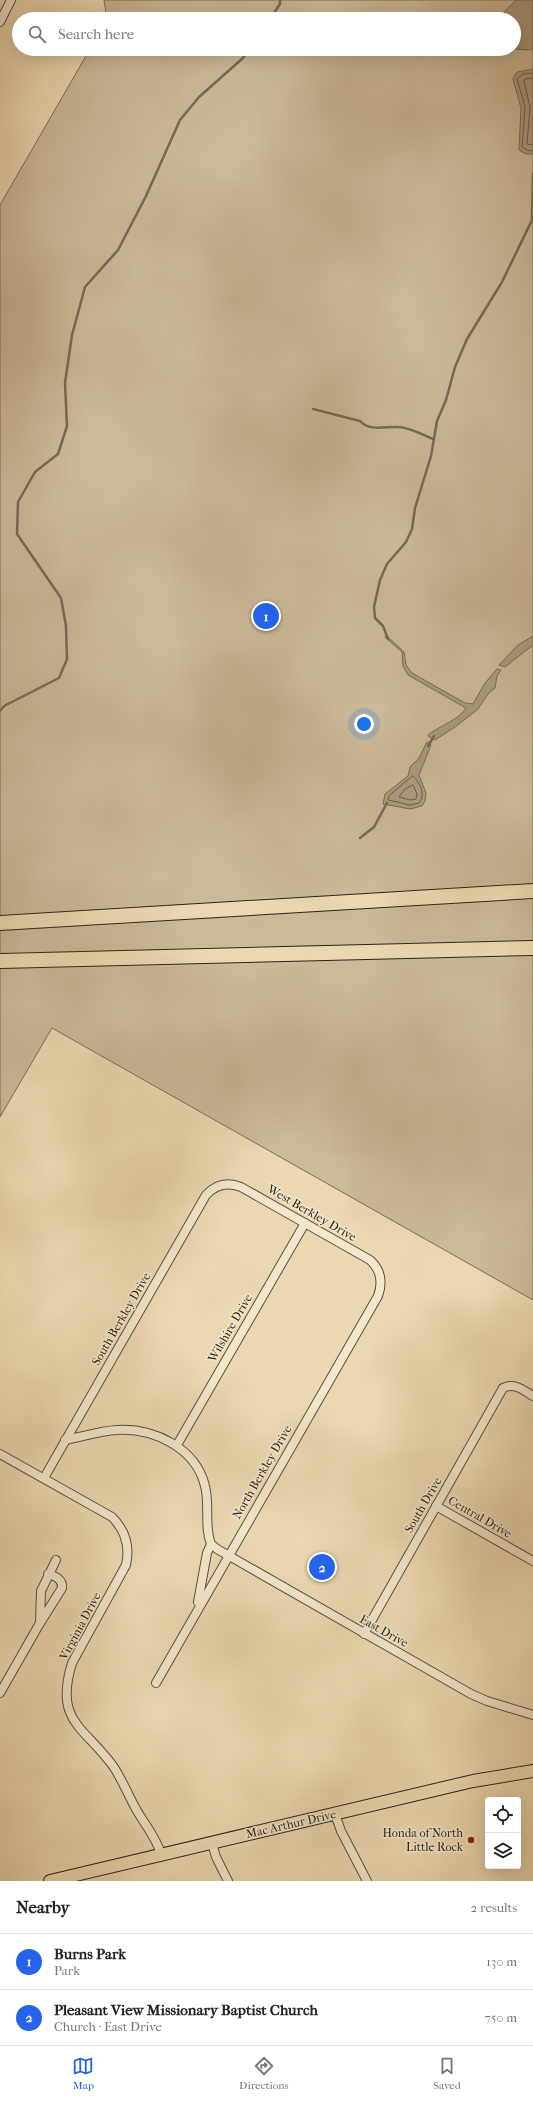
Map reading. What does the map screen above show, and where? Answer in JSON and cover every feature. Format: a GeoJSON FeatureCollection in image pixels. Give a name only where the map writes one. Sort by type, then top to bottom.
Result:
{"type":"FeatureCollection","features":[{"type":"Feature","properties":{"kind":"highway"},"geometry":{"type":"LineString","coordinates":[[0,923],[533,890]]}},
{"type":"Feature","properties":{"kind":"highway"},"geometry":{"type":"LineString","coordinates":[[0,962],[533,948]]}},
{"type":"Feature","properties":{"kind":"main road","name":"Mac Arthur Drive"},"geometry":{"type":"LineString","coordinates":[[63,1880],[161,1854],[473,1781],[533,1771]]}},
{"type":"Feature","properties":{"kind":"street"},"geometry":{"type":"LineString","coordinates":[[0,22],[11,0]]}},
{"type":"Feature","properties":{"kind":"street","name":"West Berkley Drive"},"geometry":{"type":"LineString","coordinates":[[229,1184],[241,1187],[370,1260],[378,1271]]}},
{"type":"Feature","properties":{"kind":"street","name":"South Berkley Drive"},"geometry":{"type":"LineString","coordinates":[[44,1478],[206,1195],[215,1187],[229,1184]]}},
{"type":"Feature","properties":{"kind":"street","name":"Wilshire Drive"},"geometry":{"type":"LineString","coordinates":[[177,1446],[305,1223]]}},
{"type":"Feature","properties":{"kind":"street","name":"North Berkley Drive"},"geometry":{"type":"LineString","coordinates":[[156,1683],[378,1296],[381,1280],[378,1271]]}},
{"type":"Feature","properties":{"kind":"street","name":"South Drive"},"geometry":{"type":"LineString","coordinates":[[364,1634],[503,1388],[509,1385],[515,1386],[533,1396]]}},
{"type":"Feature","properties":{"kind":"street"},"geometry":{"type":"LineString","coordinates":[[65,1440],[116,1430],[131,1430],[150,1434],[177,1446],[195,1464],[205,1485],[211,1544],[207,1553],[196,1613]]}},
{"type":"Feature","properties":{"kind":"street","name":"Virginia Drive"},"geometry":{"type":"LineString","coordinates":[[0,1454],[112,1517],[123,1532],[128,1551],[126,1565],[72,1663],[68,1678],[67,1698],[76,1725],[115,1770],[135,1808],[154,1836],[161,1854]]}},
{"type":"Feature","properties":{"kind":"street","name":"Central Drive"},"geometry":{"type":"LineString","coordinates":[[436,1506],[533,1561]]}},
{"type":"Feature","properties":{"kind":"street","name":"East Drive"},"geometry":{"type":"LineString","coordinates":[[211,1544],[228,1556],[364,1634],[487,1701],[533,1715]]}},
{"type":"Feature","properties":{"kind":"street"},"geometry":{"type":"LineString","coordinates":[[40,1623],[40,1596],[48,1574],[56,1560]]}},
{"type":"Feature","properties":{"kind":"street"},"geometry":{"type":"LineString","coordinates":[[0,1693],[62,1588],[63,1584],[57,1577],[48,1574]]}},
{"type":"Feature","properties":{"kind":"street"},"geometry":{"type":"LineString","coordinates":[[336,1814],[341,1831],[367,1881]]}},
{"type":"Feature","properties":{"kind":"street"},"geometry":{"type":"LineString","coordinates":[[212,1843],[216,1857],[228,1881]]}},
{"type":"Feature","properties":{"kind":"shaded area"},"geometry":{"type":"Polygon","coordinates":[[[104,0],[533,0],[533,1300],[52,1028],[0,1117],[0,205],[86,56],[521,56],[521,12],[106,12],[104,0]]]}},
{"type":"Feature","properties":{"kind":"water"},"geometry":{"type":"Polygon","coordinates":[[[516,0],[533,0],[533,48],[530,50],[521,49],[521,12],[505,11],[516,0]]]}},
{"type":"Feature","properties":{"kind":"water"},"geometry":{"type":"Polygon","coordinates":[[[533,69],[533,154],[526,154],[519,150],[521,108],[513,79],[517,72],[533,69]]]}},
{"type":"Feature","properties":{"kind":"water"},"geometry":{"type":"Polygon","coordinates":[[[387,636],[404,652],[406,665],[412,673],[465,703],[473,704],[485,683],[497,669],[501,670],[497,676],[495,688],[488,694],[478,709],[435,740],[428,736],[429,734],[455,719],[466,708],[408,675],[403,666],[402,652],[385,637],[387,636]]]}},
{"type":"Feature","properties":{"kind":"water"},"geometry":{"type":"Polygon","coordinates":[[[533,636],[533,645],[505,667],[499,665],[518,645],[533,636]]]}},
{"type":"Feature","properties":{"kind":"water"},"geometry":{"type":"Polygon","coordinates":[[[427,742],[431,745],[419,775],[426,793],[425,801],[422,806],[410,809],[383,804],[385,794],[408,776],[410,767],[419,758],[427,742]]]}},
{"type":"Feature","properties":{"kind":"waterway"},"geometry":{"type":"LineString","coordinates":[[275,12],[280,4],[280,0]]}},
{"type":"Feature","properties":{"kind":"waterway"},"geometry":{"type":"LineString","coordinates":[[0,711],[4,706],[59,678],[67,659],[66,626],[61,598],[17,534],[18,502],[35,472],[58,454],[67,426],[65,383],[72,335],[85,287],[118,250],[146,196],[180,120],[199,97],[244,56]]}},
{"type":"Feature","properties":{"kind":"waterway"},"geometry":{"type":"LineString","coordinates":[[388,639],[383,626],[375,618],[374,607],[380,580],[387,564],[406,542],[412,529],[415,508],[431,456],[437,421],[446,400],[455,367],[467,339],[502,282],[532,220],[533,174]]}},
{"type":"Feature","properties":{"kind":"waterway"},"geometry":{"type":"LineString","coordinates":[[313,409],[360,421],[368,426],[378,428],[407,428],[433,439]]}},
{"type":"Feature","properties":{"kind":"waterway"},"geometry":{"type":"LineString","coordinates":[[428,746],[434,736]]}},
{"type":"Feature","properties":{"kind":"waterway"},"geometry":{"type":"LineString","coordinates":[[360,838],[374,827],[387,803]]}},
{"type":"Feature","properties":{"kind":"place","name":"Burns Park"},"geometry":{"type":"Point","coordinates":[266,616]}},
{"type":"Feature","properties":{"kind":"place","name":"Pleasant View Missionary Baptist Church"},"geometry":{"type":"Point","coordinates":[322,1567]}},
{"type":"Feature","properties":{"kind":"place","name":"Honda of North Little Rock"},"geometry":{"type":"Point","coordinates":[471,1840]}}]}
